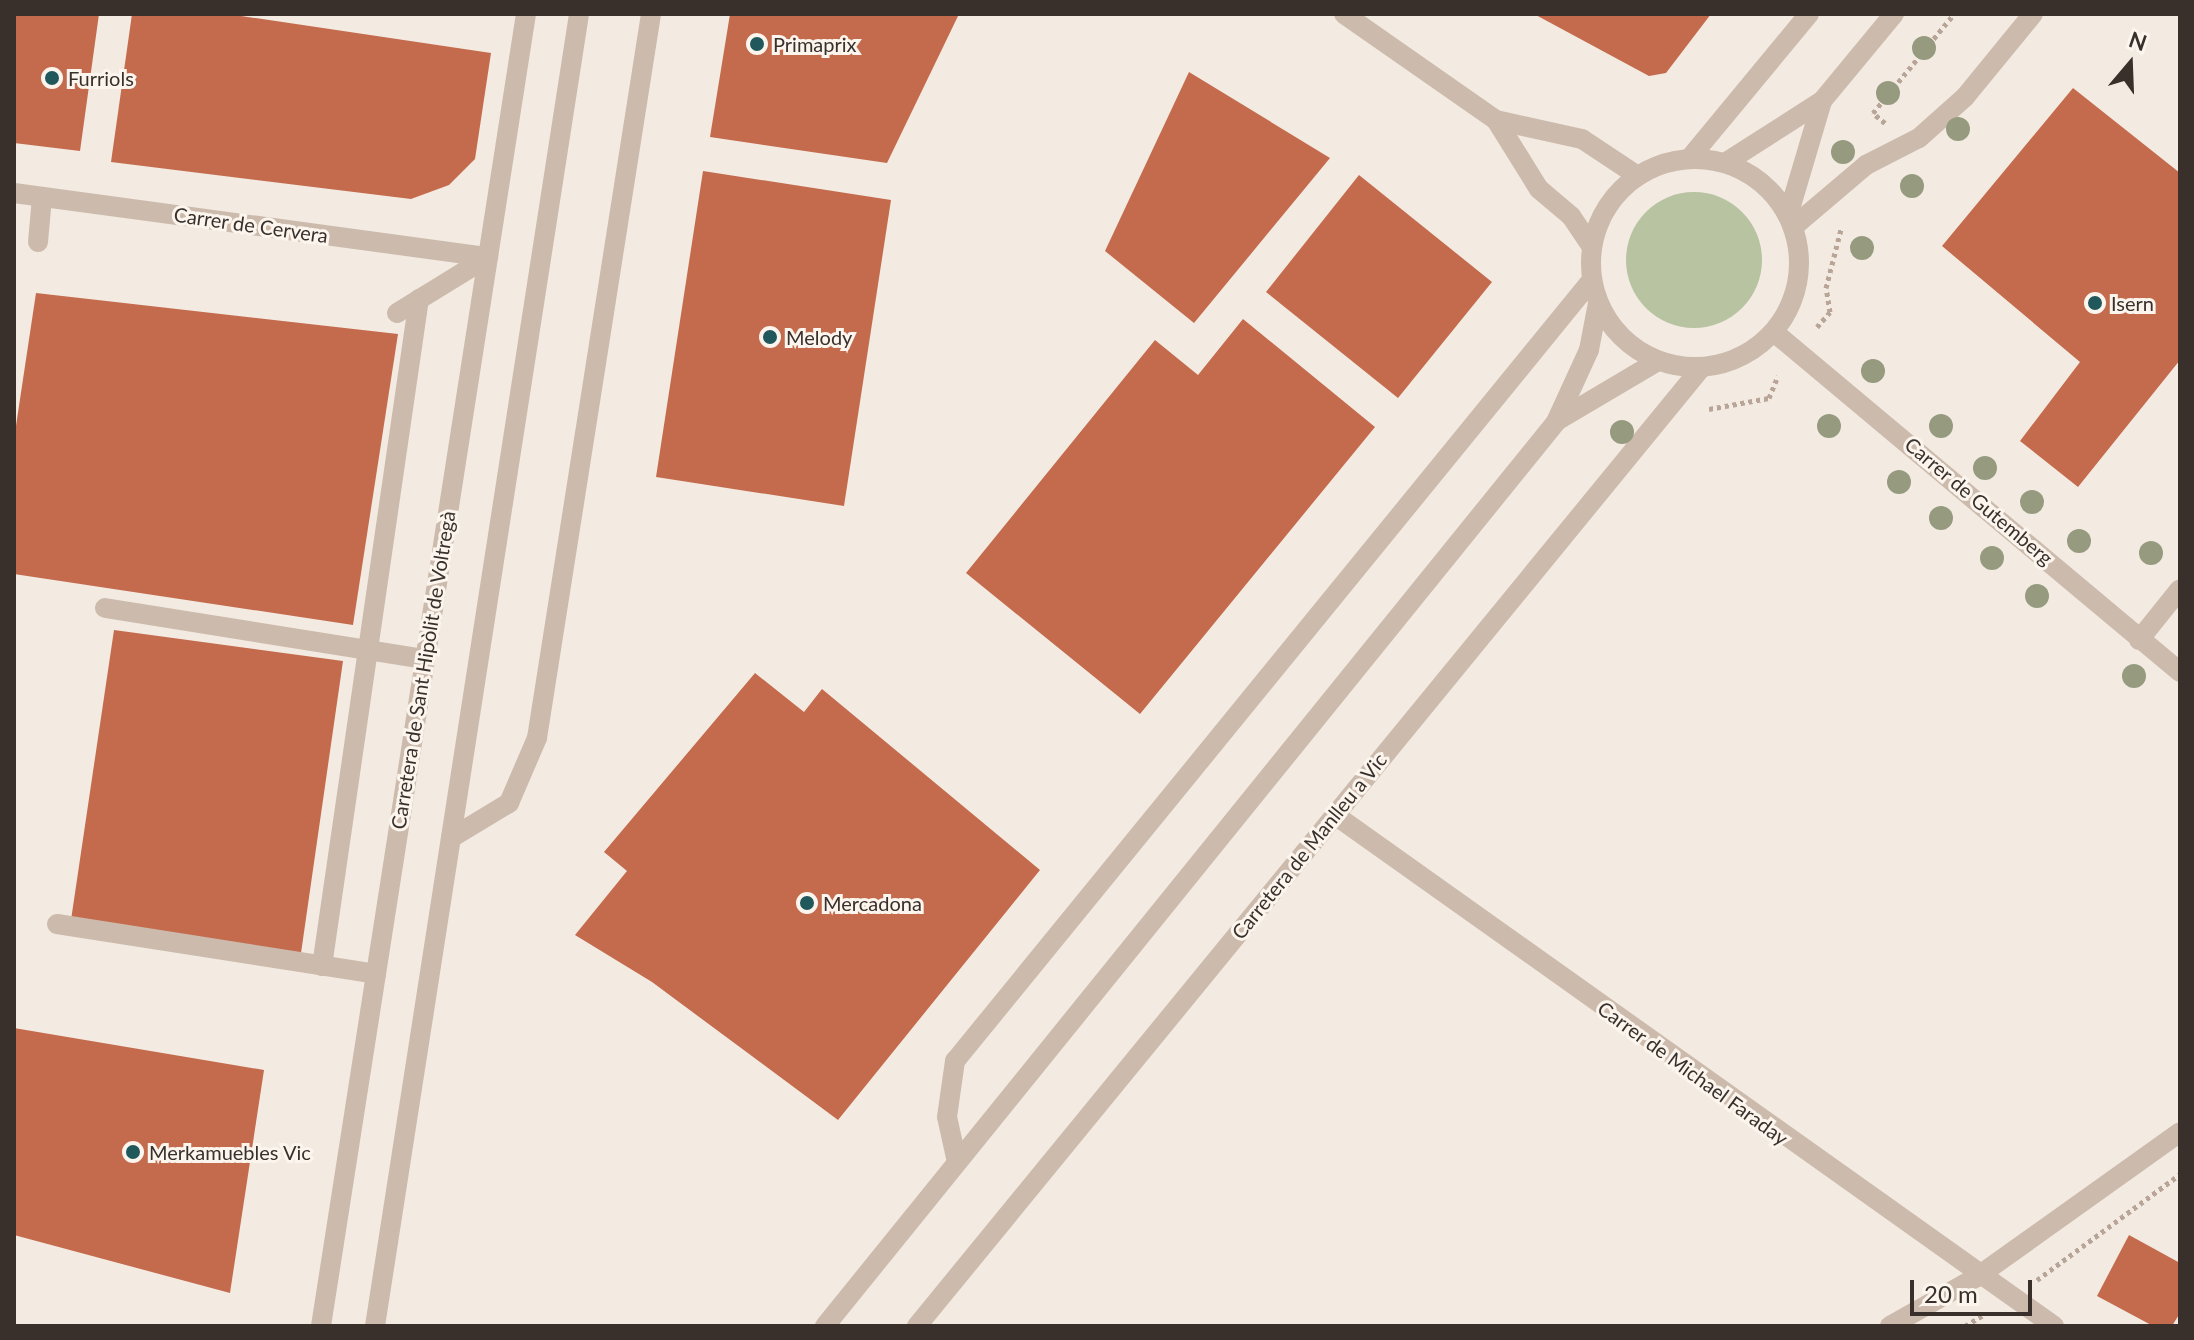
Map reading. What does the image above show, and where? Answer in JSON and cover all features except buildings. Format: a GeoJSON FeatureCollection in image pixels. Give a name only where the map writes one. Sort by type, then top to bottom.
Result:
{"type":"FeatureCollection","features":[{"type":"Feature","properties":{"kind":"street","name":"Carretera de Sant Hipòlit de Voltregà"},"geometry":{"type":"LineString","coordinates":[[321,1326],[526,14]]}},
{"type":"Feature","properties":{"kind":"street"},"geometry":{"type":"LineString","coordinates":[[375,1326],[579,14]]}},
{"type":"Feature","properties":{"kind":"street"},"geometry":{"type":"LineString","coordinates":[[451,838],[509,803],[537,738],[651,14]]}},
{"type":"Feature","properties":{"kind":"street"},"geometry":{"type":"LineString","coordinates":[[1344,14],[1496,120],[1582,139],[1638,176]]}},
{"type":"Feature","properties":{"kind":"street"},"geometry":{"type":"LineString","coordinates":[[1689,159],[1809,14]]}},
{"type":"Feature","properties":{"kind":"street"},"geometry":{"type":"LineString","coordinates":[[1725,163],[1822,101],[1894,14]]}},
{"type":"Feature","properties":{"kind":"street"},"geometry":{"type":"LineString","coordinates":[[1790,222],[1866,165],[1900,148],[1965,97],[2033,14]]}},
{"type":"Feature","properties":{"kind":"street"},"geometry":{"type":"LineString","coordinates":[[1790,222],[1758,180],[1725,163],[1689,159],[1638,176],[1607,207],[1592,247],[1591,281],[1598,303],[1625,341],[1658,361],[1702,367],[1732,361],[1775,333],[1797,285],[1790,222],[1822,101]]}},
{"type":"Feature","properties":{"kind":"street"},"geometry":{"type":"LineString","coordinates":[[1496,120],[1539,189],[1571,216],[1592,247]]}},
{"type":"Feature","properties":{"kind":"street","name":"Carrer de Cervera"},"geometry":{"type":"LineString","coordinates":[[14,193],[488,257]]}},
{"type":"Feature","properties":{"kind":"street"},"geometry":{"type":"LineString","coordinates":[[38,242],[42,197]]}},
{"type":"Feature","properties":{"kind":"street"},"geometry":{"type":"LineString","coordinates":[[397,313],[488,257]]}},
{"type":"Feature","properties":{"kind":"street"},"geometry":{"type":"LineString","coordinates":[[957,1162],[947,1117],[955,1061],[1591,281]]}},
{"type":"Feature","properties":{"kind":"street"},"geometry":{"type":"LineString","coordinates":[[322,966],[365,649],[419,299]]}},
{"type":"Feature","properties":{"kind":"street"},"geometry":{"type":"LineString","coordinates":[[825,1326],[1556,422],[1589,350],[1598,303]]}},
{"type":"Feature","properties":{"kind":"street","name":"Carrer de Gutemberg"},"geometry":{"type":"LineString","coordinates":[[1775,333],[2180,672]]}},
{"type":"Feature","properties":{"kind":"street"},"geometry":{"type":"LineString","coordinates":[[1556,422],[1658,361]]}},
{"type":"Feature","properties":{"kind":"street","name":"Carretera de Manlleu a Vic"},"geometry":{"type":"LineString","coordinates":[[917,1326],[1702,367]]}},
{"type":"Feature","properties":{"kind":"street"},"geometry":{"type":"LineString","coordinates":[[2139,640],[2180,589]]}},
{"type":"Feature","properties":{"kind":"street"},"geometry":{"type":"LineString","coordinates":[[105,608],[425,659]]}},
{"type":"Feature","properties":{"kind":"street","name":"Carrer de Michael Faraday"},"geometry":{"type":"LineString","coordinates":[[1335,815],[1977,1277],[2054,1326]]}},
{"type":"Feature","properties":{"kind":"street"},"geometry":{"type":"LineString","coordinates":[[57,924],[376,974]]}},
{"type":"Feature","properties":{"kind":"street"},"geometry":{"type":"LineString","coordinates":[[1890,1326],[1977,1277],[2180,1132]]}},
{"type":"Feature","properties":{"kind":"path"},"geometry":{"type":"LineString","coordinates":[[1900,148],[1873,113],[1954,14]]}},
{"type":"Feature","properties":{"kind":"path"},"geometry":{"type":"LineString","coordinates":[[1697,415],[1727,402],[1769,398],[1798,351],[1830,312],[1832,253],[1850,214]]}},
{"type":"Feature","properties":{"kind":"path"},"geometry":{"type":"LineString","coordinates":[[2011,1298],[2180,1174]]}},
{"type":"Feature","properties":{"kind":"green space"},"geometry":{"type":"Polygon","coordinates":[[[1694,192],[1720,197],[1742,212],[1757,234],[1762,260],[1757,286],[1742,308],[1720,323],[1694,328],[1668,323],[1646,308],[1631,286],[1626,260],[1631,234],[1646,212],[1668,197],[1694,192]]]}},
{"type":"Feature","properties":{"kind":"place","name":"Primaprix"},"geometry":{"type":"Point","coordinates":[757,44]}},
{"type":"Feature","properties":{"kind":"place","name":"Furriols"},"geometry":{"type":"Point","coordinates":[52,78]}},
{"type":"Feature","properties":{"kind":"place","name":"Isern"},"geometry":{"type":"Point","coordinates":[2095,303]}},
{"type":"Feature","properties":{"kind":"place","name":"Melody"},"geometry":{"type":"Point","coordinates":[770,337]}},
{"type":"Feature","properties":{"kind":"place","name":"Mercadona"},"geometry":{"type":"Point","coordinates":[807,903]}},
{"type":"Feature","properties":{"kind":"place","name":"Merkamuebles Vic"},"geometry":{"type":"Point","coordinates":[133,1152]}}]}
